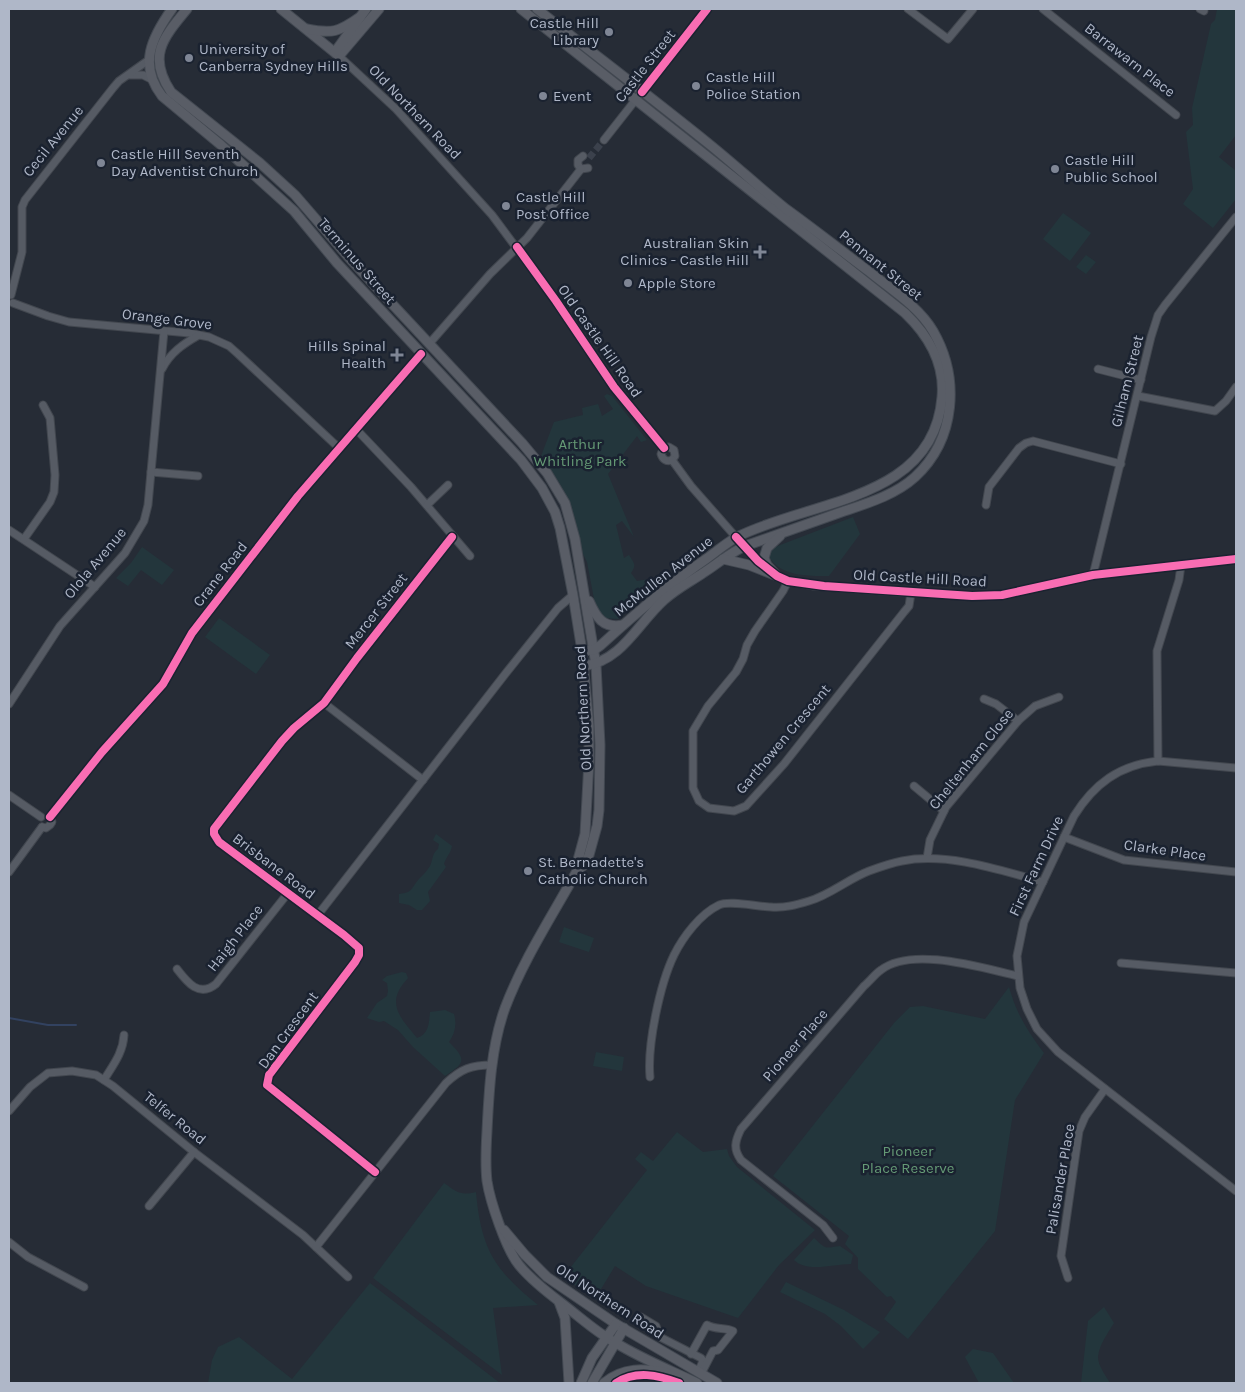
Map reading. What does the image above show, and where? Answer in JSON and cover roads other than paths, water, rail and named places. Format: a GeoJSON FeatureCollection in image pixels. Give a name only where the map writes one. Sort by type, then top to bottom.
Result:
{"type":"FeatureCollection","features":[{"type":"Feature","properties":{"kind":"main road","name":"Terminus Street"},"geometry":{"type":"LineString","coordinates":[[187,9],[167,33],[159,56],[163,79],[171,92],[260,163],[295,195],[352,262],[536,460]]}},
{"type":"Feature","properties":{"kind":"main road","name":"Old Northern Road"},"geometry":{"type":"LineString","coordinates":[[281,9],[337,54]]}},
{"type":"Feature","properties":{"kind":"main road"},"geometry":{"type":"LineString","coordinates":[[337,54],[366,9]]}},
{"type":"Feature","properties":{"kind":"main road"},"geometry":{"type":"LineString","coordinates":[[337,54],[379,9]]}},
{"type":"Feature","properties":{"kind":"main road","name":"Pennant Street"},"geometry":{"type":"LineString","coordinates":[[521,9],[905,313],[925,335],[935,353],[941,373],[941,411],[934,431],[923,450],[900,474],[869,490],[736,537]]}},
{"type":"Feature","properties":{"kind":"main road","name":"Pennant Street"},"geometry":{"type":"LineString","coordinates":[[537,9],[890,288],[917,311],[931,328],[939,342],[948,366],[951,394],[947,426],[938,447],[915,477],[888,494],[744,546]]}},
{"type":"Feature","properties":{"kind":"main road"},"geometry":{"type":"LineString","coordinates":[[150,59],[154,37],[171,10]]}},
{"type":"Feature","properties":{"kind":"main road"},"geometry":{"type":"LineString","coordinates":[[306,28],[334,32],[346,27],[360,17]]}},
{"type":"Feature","properties":{"kind":"main road","name":"Terminus Street"},"geometry":{"type":"LineString","coordinates":[[150,59],[150,70],[153,80],[162,96],[277,195],[305,223],[337,263],[513,451],[537,480]]}},
{"type":"Feature","properties":{"kind":"main road"},"geometry":{"type":"LineString","coordinates":[[252,173],[260,163]]}},
{"type":"Feature","properties":{"kind":"main road","name":"Crane Road"},"geometry":{"type":"LineString","coordinates":[[421,354],[429,344]]}},
{"type":"Feature","properties":{"kind":"main road"},"geometry":{"type":"LineString","coordinates":[[513,451],[522,443]]}},
{"type":"Feature","properties":{"kind":"main road","name":"Old Northern Road"},"geometry":{"type":"LineString","coordinates":[[536,460],[547,473],[565,503],[575,538],[596,664],[600,745],[599,810],[597,826],[585,864],[577,871],[528,959],[512,990],[499,1028],[492,1065],[487,1121],[486,1174],[490,1194],[509,1251],[519,1265],[559,1301],[615,1343],[684,1377],[698,1377]]}},
{"type":"Feature","properties":{"kind":"main road","name":"Old Northern Road"},"geometry":{"type":"LineString","coordinates":[[537,480],[555,512],[560,528],[574,595],[584,666],[589,726],[589,761],[585,834],[577,871]]}},
{"type":"Feature","properties":{"kind":"main road"},"geometry":{"type":"LineString","coordinates":[[777,576],[766,565],[764,558],[767,548],[784,532]]}},
{"type":"Feature","properties":{"kind":"main road","name":"McMullen Avenue"},"geometry":{"type":"LineString","coordinates":[[594,650],[645,605],[736,537]]}},
{"type":"Feature","properties":{"kind":"main road","name":"McMullen Avenue"},"geometry":{"type":"LineString","coordinates":[[584,666],[596,664],[615,653],[665,599],[744,546]]}},
{"type":"Feature","properties":{"kind":"main road"},"geometry":{"type":"LineString","coordinates":[[723,559],[742,563],[777,576]]}},
{"type":"Feature","properties":{"kind":"main road"},"geometry":{"type":"LineString","coordinates":[[574,595],[576,592],[583,590],[594,612],[603,623],[610,626],[623,625]]}},
{"type":"Feature","properties":{"kind":"main road"},"geometry":{"type":"LineString","coordinates":[[582,651],[594,650]]}},
{"type":"Feature","properties":{"kind":"main road","name":"Old Northern Road"},"geometry":{"type":"LineString","coordinates":[[501,1226],[525,1255],[547,1277],[698,1377],[717,1383]]}},
{"type":"Feature","properties":{"kind":"main road"},"geometry":{"type":"LineString","coordinates":[[559,1301],[565,1318],[569,1383]]}},
{"type":"Feature","properties":{"kind":"main road"},"geometry":{"type":"LineString","coordinates":[[581,1383],[592,1358],[606,1337],[620,1326]]}},
{"type":"Feature","properties":{"kind":"main road"},"geometry":{"type":"LineString","coordinates":[[592,1383],[615,1343],[620,1326]]}},
{"type":"Feature","properties":{"kind":"main road"},"geometry":{"type":"LineString","coordinates":[[604,1383],[619,1374],[638,1369],[684,1377]]}},
{"type":"Feature","properties":{"kind":"street","name":"Castle Street"},"geometry":{"type":"LineString","coordinates":[[604,140],[707,9]]}},
{"type":"Feature","properties":{"kind":"street"},"geometry":{"type":"LineString","coordinates":[[908,9],[948,40],[973,9]]}},
{"type":"Feature","properties":{"kind":"street","name":"Barrawarn Place"},"geometry":{"type":"LineString","coordinates":[[1043,9],[1176,115]]}},
{"type":"Feature","properties":{"kind":"street","name":"Old Northern Road"},"geometry":{"type":"LineString","coordinates":[[337,54],[396,109],[441,156],[492,215],[517,248]]}},
{"type":"Feature","properties":{"kind":"street","name":"Cecil Avenue"},"geometry":{"type":"LineString","coordinates":[[10,294],[22,252],[22,207],[24,200],[113,88],[150,59]]}},
{"type":"Feature","properties":{"kind":"street"},"geometry":{"type":"LineString","coordinates":[[129,74],[153,80]]}},
{"type":"Feature","properties":{"kind":"street"},"geometry":{"type":"LineString","coordinates":[[517,248],[585,168],[578,165],[578,160],[583,156]]}},
{"type":"Feature","properties":{"kind":"street","name":"Gilham Street"},"geometry":{"type":"LineString","coordinates":[[1093,575],[1158,315],[1236,217]]}},
{"type":"Feature","properties":{"kind":"street","name":"Crane Road"},"geometry":{"type":"LineString","coordinates":[[429,344],[490,274],[517,248]]}},
{"type":"Feature","properties":{"kind":"street","name":"Old Castle Hill Road"},"geometry":{"type":"LineString","coordinates":[[517,248],[556,301],[614,387],[664,448],[661,454],[663,459],[667,461],[672,460],[691,486],[758,561],[777,576],[788,581],[814,586],[911,593],[972,596],[1002,595],[1093,575],[1236,559]]}},
{"type":"Feature","properties":{"kind":"street"},"geometry":{"type":"LineString","coordinates":[[10,294],[14,298],[11,305]]}},
{"type":"Feature","properties":{"kind":"street","name":"Orange Grove"},"geometry":{"type":"LineString","coordinates":[[11,305],[69,322],[199,334],[220,341],[229,346],[339,448]]}},
{"type":"Feature","properties":{"kind":"street","name":"Olola Avenue"},"geometry":{"type":"LineString","coordinates":[[9,704],[60,626],[124,553],[144,521],[148,505],[164,331]]}},
{"type":"Feature","properties":{"kind":"street"},"geometry":{"type":"LineString","coordinates":[[160,374],[169,357],[199,334]]}},
{"type":"Feature","properties":{"kind":"street","name":"Crane Road"},"geometry":{"type":"LineString","coordinates":[[50,817],[102,752],[163,684],[200,622],[292,504],[421,354]]}},
{"type":"Feature","properties":{"kind":"street"},"geometry":{"type":"LineString","coordinates":[[1098,369],[1141,380]]}},
{"type":"Feature","properties":{"kind":"street"},"geometry":{"type":"LineString","coordinates":[[1138,396],[1215,411],[1226,401],[1236,387]]}},
{"type":"Feature","properties":{"kind":"street"},"geometry":{"type":"LineString","coordinates":[[24,539],[50,502],[54,492],[55,475],[50,418],[43,405]]}},
{"type":"Feature","properties":{"kind":"street"},"geometry":{"type":"LineString","coordinates":[[356,429],[470,556]]}},
{"type":"Feature","properties":{"kind":"street"},"geometry":{"type":"LineString","coordinates":[[986,505],[989,487],[1019,448],[1026,443],[1033,441],[1121,464]]}},
{"type":"Feature","properties":{"kind":"street"},"geometry":{"type":"LineString","coordinates":[[151,472],[198,476]]}},
{"type":"Feature","properties":{"kind":"street"},"geometry":{"type":"LineString","coordinates":[[427,506],[448,485]]}},
{"type":"Feature","properties":{"kind":"street"},"geometry":{"type":"LineString","coordinates":[[9,530],[94,587]]}},
{"type":"Feature","properties":{"kind":"street","name":"Mercer Street"},"geometry":{"type":"LineString","coordinates":[[324,703],[348,669],[452,537]]}},
{"type":"Feature","properties":{"kind":"street"},"geometry":{"type":"LineString","coordinates":[[1158,761],[1157,651],[1179,580],[1181,565]]}},
{"type":"Feature","properties":{"kind":"street","name":"Garthowen Crescent"},"geometry":{"type":"LineString","coordinates":[[788,581],[783,592],[755,631],[736,672],[708,706],[694,731],[693,788],[699,801],[709,808],[734,811],[746,806],[784,764],[909,606],[911,593]]}},
{"type":"Feature","properties":{"kind":"street","name":"Brisbane Road"},"geometry":{"type":"LineString","coordinates":[[317,916],[558,608],[574,595]]}},
{"type":"Feature","properties":{"kind":"street","name":"Cheltenham Close"},"geometry":{"type":"LineString","coordinates":[[927,858],[930,840],[944,810],[1018,721],[1035,706],[1059,697]]}},
{"type":"Feature","properties":{"kind":"street"},"geometry":{"type":"LineString","coordinates":[[984,699],[996,704],[1018,721]]}},
{"type":"Feature","properties":{"kind":"street"},"geometry":{"type":"LineString","coordinates":[[324,703],[423,780]]}},
{"type":"Feature","properties":{"kind":"street","name":"Brisbane Road"},"geometry":{"type":"LineString","coordinates":[[324,703],[288,735],[214,829],[214,834],[219,842],[354,942],[359,948],[359,952]]}},
{"type":"Feature","properties":{"kind":"street","name":"First Farm Drive"},"geometry":{"type":"LineString","coordinates":[[1236,768],[1158,761],[1138,764],[1126,769],[1096,787],[1084,800],[1064,837],[1024,922],[1018,950],[1020,988],[1027,1009],[1037,1029],[1058,1052],[1236,1191]]}},
{"type":"Feature","properties":{"kind":"street"},"geometry":{"type":"LineString","coordinates":[[914,786],[944,810]]}},
{"type":"Feature","properties":{"kind":"street"},"geometry":{"type":"LineString","coordinates":[[9,795],[41,817],[45,815],[50,817],[52,822],[50,825],[46,828],[42,827]]}},
{"type":"Feature","properties":{"kind":"street"},"geometry":{"type":"LineString","coordinates":[[41,817],[39,822],[42,827]]}},
{"type":"Feature","properties":{"kind":"street"},"geometry":{"type":"LineString","coordinates":[[9,872],[42,827]]}},
{"type":"Feature","properties":{"kind":"street","name":"Clarke Place"},"geometry":{"type":"LineString","coordinates":[[1064,837],[1124,860],[1236,872]]}},
{"type":"Feature","properties":{"kind":"street"},"geometry":{"type":"LineString","coordinates":[[650,1077],[649,1061],[664,986],[674,956],[686,936],[705,914],[720,904],[770,907],[790,906],[816,899],[868,871],[902,861],[927,858],[990,868],[1043,882]]}},
{"type":"Feature","properties":{"kind":"street","name":"Haigh Place"},"geometry":{"type":"LineString","coordinates":[[177,969],[192,986],[198,989],[211,989],[288,893]]}},
{"type":"Feature","properties":{"kind":"street","name":"Dan Crescent"},"geometry":{"type":"LineString","coordinates":[[359,952],[355,962],[269,1075],[268,1085],[375,1172]]}},
{"type":"Feature","properties":{"kind":"street","name":"Pioneer Place"},"geometry":{"type":"LineString","coordinates":[[833,1238],[823,1225],[740,1160],[735,1147],[736,1139],[741,1130],[864,986],[882,969],[907,960],[936,959],[1018,976]]}},
{"type":"Feature","properties":{"kind":"street"},"geometry":{"type":"LineString","coordinates":[[1121,963],[1236,973]]}},
{"type":"Feature","properties":{"kind":"street"},"geometry":{"type":"LineString","coordinates":[[104,1080],[123,1046],[124,1035]]}},
{"type":"Feature","properties":{"kind":"street"},"geometry":{"type":"LineString","coordinates":[[316,1247],[451,1079],[475,1065],[492,1065]]}},
{"type":"Feature","properties":{"kind":"street","name":"Telfer Road"},"geometry":{"type":"LineString","coordinates":[[9,1111],[30,1087],[48,1073],[72,1071],[96,1075],[295,1229],[348,1277]]}},
{"type":"Feature","properties":{"kind":"street","name":"Palisander Place"},"geometry":{"type":"LineString","coordinates":[[1068,1278],[1061,1256],[1079,1131],[1085,1117],[1105,1089]]}},
{"type":"Feature","properties":{"kind":"street"},"geometry":{"type":"LineString","coordinates":[[149,1206],[194,1152]]}},
{"type":"Feature","properties":{"kind":"street"},"geometry":{"type":"LineString","coordinates":[[9,1242],[28,1257],[84,1288]]}},
{"type":"Feature","properties":{"kind":"street"},"geometry":{"type":"LineString","coordinates":[[641,1317],[656,1326],[660,1337],[701,1358],[703,1361],[698,1377]]}},
{"type":"Feature","properties":{"kind":"street"},"geometry":{"type":"LineString","coordinates":[[691,1354],[707,1325],[715,1329],[726,1328],[733,1331],[718,1350],[713,1351],[698,1377]]}},
{"type":"Feature","properties":{"kind":"waterway"},"geometry":{"type":"LineString","coordinates":[[9,1018],[48,1025],[76,1025]]}},
{"type":"Feature","properties":{"kind":"tunnel"},"geometry":{"type":"LineString","coordinates":[[589,158],[604,140]]}},
{"type":"Feature","properties":{"kind":"place","name":"Castle Hill Library"},"geometry":{"type":"Point","coordinates":[609,32]}},
{"type":"Feature","properties":{"kind":"place","name":"University of Canberra Sydney Hills"},"geometry":{"type":"Point","coordinates":[189,58]}},
{"type":"Feature","properties":{"kind":"place","name":"Castle Hill Police Station"},"geometry":{"type":"Point","coordinates":[696,86]}},
{"type":"Feature","properties":{"kind":"place","name":"Event"},"geometry":{"type":"Point","coordinates":[543,96]}},
{"type":"Feature","properties":{"kind":"place","name":"Castle Hill Seventh Day Adventist Church"},"geometry":{"type":"Point","coordinates":[101,163]}},
{"type":"Feature","properties":{"kind":"place","name":"Castle Hill Public School"},"geometry":{"type":"Point","coordinates":[1055,169]}},
{"type":"Feature","properties":{"kind":"place","name":"Castle Hill Post Office"},"geometry":{"type":"Point","coordinates":[506,206]}},
{"type":"Feature","properties":{"kind":"place","name":"Australian Skin Clinics - Castle Hill"},"geometry":{"type":"Point","coordinates":[760,252]}},
{"type":"Feature","properties":{"kind":"place","name":"Apple Store"},"geometry":{"type":"Point","coordinates":[628,283]}},
{"type":"Feature","properties":{"kind":"place","name":"Hills Spinal Health"},"geometry":{"type":"Point","coordinates":[397,355]}},
{"type":"Feature","properties":{"kind":"place","name":"St. Bernadette's Catholic Church"},"geometry":{"type":"Point","coordinates":[528,871]}},
{"type":"Feature","properties":{"kind":"park label","name":"Arthur Whitling Park"},"geometry":{"type":"Point","coordinates":[580,452]}},
{"type":"Feature","properties":{"kind":"park label","name":"Pioneer Place Reserve"},"geometry":{"type":"Point","coordinates":[908,1160]}}]}
